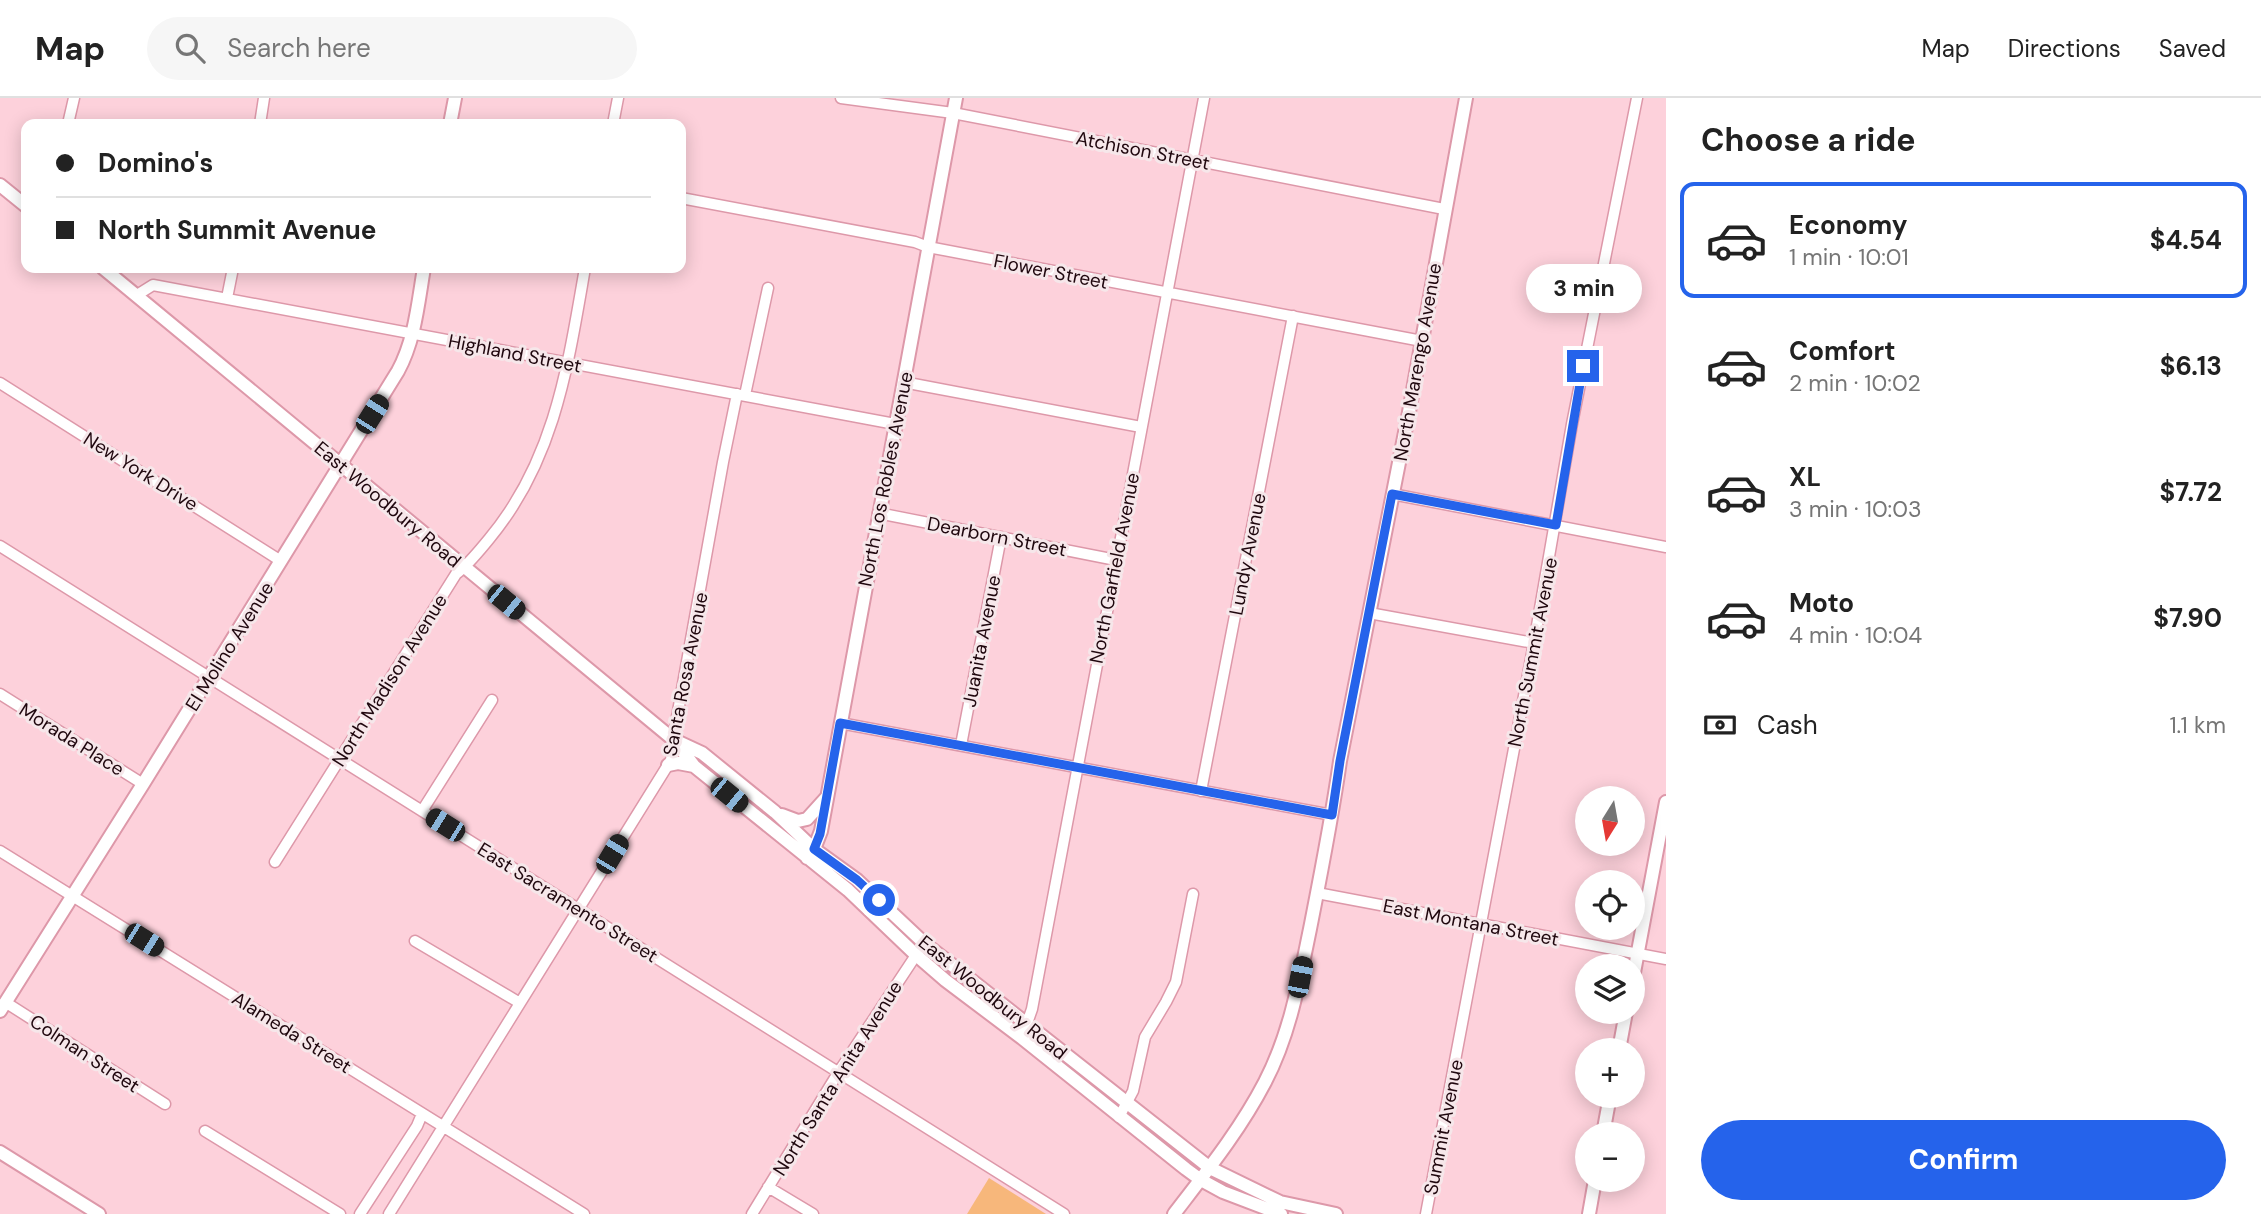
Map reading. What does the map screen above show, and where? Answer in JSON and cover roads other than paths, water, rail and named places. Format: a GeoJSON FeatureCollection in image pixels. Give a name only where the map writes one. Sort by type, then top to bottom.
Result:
{"type":"FeatureCollection","features":[{"type":"Feature","properties":{"kind":"street"},"geometry":{"type":"LineString","coordinates":[[69,119],[74,98]]}},
{"type":"Feature","properties":{"kind":"street"},"geometry":{"type":"LineString","coordinates":[[261,119],[264,98]]}},
{"type":"Feature","properties":{"kind":"street"},"geometry":{"type":"LineString","coordinates":[[451,119],[455,98]]}},
{"type":"Feature","properties":{"kind":"street"},"geometry":{"type":"LineString","coordinates":[[614,119],[618,98]]}},
{"type":"Feature","properties":{"kind":"street","name":"Atchison Street"},"geometry":{"type":"LineString","coordinates":[[841,98],[953,113],[1444,209]]}},
{"type":"Feature","properties":{"kind":"street","name":"North Los Robles Avenue"},"geometry":{"type":"LineString","coordinates":[[810,853],[820,834],[956,98]]}},
{"type":"Feature","properties":{"kind":"street","name":"North Garfield Avenue"},"geometry":{"type":"LineString","coordinates":[[1022,1038],[1032,1009],[1204,98]]}},
{"type":"Feature","properties":{"kind":"street","name":"North Marengo Avenue"},"geometry":{"type":"LineString","coordinates":[[1174,1214],[1241,1126],[1266,1081],[1281,1045],[1298,988],[1466,98]]}},
{"type":"Feature","properties":{"kind":"street","name":"North Summit Avenue"},"geometry":{"type":"LineString","coordinates":[[1459,1041],[1556,525],[1564,466],[1637,98]]}},
{"type":"Feature","properties":{"kind":"street"},"geometry":{"type":"LineString","coordinates":[[0,185],[21,202]]}},
{"type":"Feature","properties":{"kind":"street","name":"Flower Street"},"geometry":{"type":"LineString","coordinates":[[686,199],[1422,341]]}},
{"type":"Feature","properties":{"kind":"street","name":"East Woodbury Road"},"geometry":{"type":"LineString","coordinates":[[109,273],[674,740],[694,766],[810,853],[857,880],[924,943],[1210,1168],[1280,1202],[1336,1214]]}},
{"type":"Feature","properties":{"kind":"street"},"geometry":{"type":"LineString","coordinates":[[227,298],[232,273]]}},
{"type":"Feature","properties":{"kind":"street","name":"El Molino Avenue"},"geometry":{"type":"LineString","coordinates":[[3,1006],[398,371],[406,356],[412,333],[423,273]]}},
{"type":"Feature","properties":{"kind":"street","name":"North Madison Avenue"},"geometry":{"type":"LineString","coordinates":[[275,862],[456,574],[501,525],[524,489],[551,431],[568,363],[585,273]]}},
{"type":"Feature","properties":{"kind":"street","name":"Highland Street"},"geometry":{"type":"LineString","coordinates":[[137,295],[153,285],[895,424]]}},
{"type":"Feature","properties":{"kind":"street","name":"Santa Rosa Avenue"},"geometry":{"type":"LineString","coordinates":[[389,1214],[671,760],[723,462],[768,288]]}},
{"type":"Feature","properties":{"kind":"street","name":"Lundy Avenue"},"geometry":{"type":"LineString","coordinates":[[1201,791],[1293,316]]}},
{"type":"Feature","properties":{"kind":"street"},"geometry":{"type":"LineString","coordinates":[[903,382],[1141,427]]}},
{"type":"Feature","properties":{"kind":"street","name":"New York Drive"},"geometry":{"type":"LineString","coordinates":[[0,383],[281,561]]}},
{"type":"Feature","properties":{"kind":"street"},"geometry":{"type":"LineString","coordinates":[[1392,494],[1666,547]]}},
{"type":"Feature","properties":{"kind":"street","name":"Dearborn Street"},"geometry":{"type":"LineString","coordinates":[[878,513],[1116,560]]}},
{"type":"Feature","properties":{"kind":"street","name":"Juanita Avenue"},"geometry":{"type":"LineString","coordinates":[[961,746],[1001,537]]}},
{"type":"Feature","properties":{"kind":"street","name":"East Sacramento Street"},"geometry":{"type":"LineString","coordinates":[[0,546],[1064,1214]]}},
{"type":"Feature","properties":{"kind":"street"},"geometry":{"type":"LineString","coordinates":[[1369,613],[1534,643]]}},
{"type":"Feature","properties":{"kind":"street","name":"Morada Place"},"geometry":{"type":"LineString","coordinates":[[0,694],[143,784]]}},
{"type":"Feature","properties":{"kind":"street"},"geometry":{"type":"LineString","coordinates":[[422,811],[492,700]]}},
{"type":"Feature","properties":{"kind":"street"},"geometry":{"type":"LineString","coordinates":[[840,723],[1332,815]]}},
{"type":"Feature","properties":{"kind":"street","name":"East Woodbury Road"},"geometry":{"type":"LineString","coordinates":[[674,740],[702,753],[775,812],[810,853],[915,954],[1200,1180],[1223,1192],[1281,1214]]}},
{"type":"Feature","properties":{"kind":"street"},"geometry":{"type":"LineString","coordinates":[[668,765],[681,763],[694,766]]}},
{"type":"Feature","properties":{"kind":"street"},"geometry":{"type":"LineString","coordinates":[[775,812],[798,821],[807,820],[826,798]]}},
{"type":"Feature","properties":{"kind":"street"},"geometry":{"type":"LineString","coordinates":[[1638,953],[1666,802]]}},
{"type":"Feature","properties":{"kind":"street","name":"Alameda Street"},"geometry":{"type":"LineString","coordinates":[[0,850],[584,1214]]}},
{"type":"Feature","properties":{"kind":"street"},"geometry":{"type":"LineString","coordinates":[[1119,1116],[1133,1091],[1145,1037],[1176,982],[1193,894]]}},
{"type":"Feature","properties":{"kind":"street","name":"East Montana Street"},"geometry":{"type":"LineString","coordinates":[[1317,894],[1666,959]]}},
{"type":"Feature","properties":{"kind":"street"},"geometry":{"type":"LineString","coordinates":[[871,911],[879,900]]}},
{"type":"Feature","properties":{"kind":"street"},"geometry":{"type":"LineString","coordinates":[[415,941],[520,1003]]}},
{"type":"Feature","properties":{"kind":"street","name":"North Santa Anita Avenue"},"geometry":{"type":"LineString","coordinates":[[752,1214],[838,1073],[924,943]]}},
{"type":"Feature","properties":{"kind":"street","name":"Colman Street"},"geometry":{"type":"LineString","coordinates":[[3,1006],[164,1104]]}},
{"type":"Feature","properties":{"kind":"street","name":"Summit Avenue"},"geometry":{"type":"LineString","coordinates":[[1426,1214],[1459,1041]]}},
{"type":"Feature","properties":{"kind":"street"},"geometry":{"type":"LineString","coordinates":[[360,1214],[422,1114]]}},
{"type":"Feature","properties":{"kind":"street"},"geometry":{"type":"LineString","coordinates":[[205,1130],[340,1214]]}},
{"type":"Feature","properties":{"kind":"street"},"geometry":{"type":"LineString","coordinates":[[0,1152],[99,1214]]}},
{"type":"Feature","properties":{"kind":"street"},"geometry":{"type":"LineString","coordinates":[[768,1187],[813,1214]]}},
{"type":"Feature","properties":{"kind":"street"},"geometry":{"type":"LineString","coordinates":[[1589,1214],[1593,1192]]}}]}
